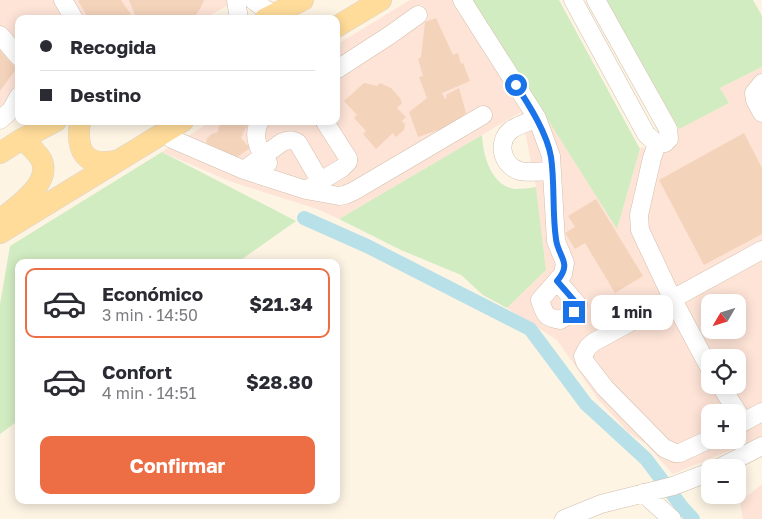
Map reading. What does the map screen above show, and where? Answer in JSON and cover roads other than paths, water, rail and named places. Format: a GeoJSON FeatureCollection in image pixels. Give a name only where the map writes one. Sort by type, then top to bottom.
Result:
{"type":"FeatureCollection","features":[{"type":"Feature","properties":{"kind":"main road"},"geometry":{"type":"LineString","coordinates":[[272,15],[303,0]]}},
{"type":"Feature","properties":{"kind":"main road"},"geometry":{"type":"LineString","coordinates":[[340,25],[381,0]]}},
{"type":"Feature","properties":{"kind":"main road"},"geometry":{"type":"LineString","coordinates":[[0,153],[48,125]]}},
{"type":"Feature","properties":{"kind":"main road"},"geometry":{"type":"LineString","coordinates":[[80,125],[78,139],[82,151],[91,160],[103,163],[115,161]]}},
{"type":"Feature","properties":{"kind":"main road"},"geometry":{"type":"LineString","coordinates":[[0,233],[175,126]]}},
{"type":"Feature","properties":{"kind":"main road"},"geometry":{"type":"LineString","coordinates":[[0,220],[33,191],[40,182],[44,169],[35,151],[22,139]]}},
{"type":"Feature","properties":{"kind":"street"},"geometry":{"type":"LineString","coordinates":[[63,0],[72,15]]}},
{"type":"Feature","properties":{"kind":"street"},"geometry":{"type":"LineString","coordinates":[[236,0],[238,15]]}},
{"type":"Feature","properties":{"kind":"street"},"geometry":{"type":"LineString","coordinates":[[253,0],[265,9],[269,15]]}},
{"type":"Feature","properties":{"kind":"street"},"geometry":{"type":"LineString","coordinates":[[462,0],[537,118],[551,156],[556,241],[565,263],[563,274],[557,281]]}},
{"type":"Feature","properties":{"kind":"street"},"geometry":{"type":"LineString","coordinates":[[573,0],[646,134],[658,144],[665,143],[668,139],[668,129],[596,0]]}},
{"type":"Feature","properties":{"kind":"street"},"geometry":{"type":"LineString","coordinates":[[340,67],[418,15]]}},
{"type":"Feature","properties":{"kind":"street"},"geometry":{"type":"LineString","coordinates":[[588,29],[606,18]]}},
{"type":"Feature","properties":{"kind":"street"},"geometry":{"type":"LineString","coordinates":[[0,35],[15,52]]}},
{"type":"Feature","properties":{"kind":"street"},"geometry":{"type":"LineString","coordinates":[[762,83],[754,93],[755,100],[762,113]]}},
{"type":"Feature","properties":{"kind":"street"},"geometry":{"type":"LineString","coordinates":[[0,120],[11,110],[15,103]]}},
{"type":"Feature","properties":{"kind":"street"},"geometry":{"type":"LineString","coordinates":[[175,126],[172,139],[258,166],[332,195],[345,195],[483,115]]}},
{"type":"Feature","properties":{"kind":"street"},"geometry":{"type":"LineString","coordinates":[[537,118],[510,130],[504,141],[503,152],[508,164],[519,171],[552,170]]}},
{"type":"Feature","properties":{"kind":"street"},"geometry":{"type":"LineString","coordinates":[[0,125],[9,128],[22,139]]}},
{"type":"Feature","properties":{"kind":"street"},"geometry":{"type":"LineString","coordinates":[[258,125],[255,135],[258,166]]}},
{"type":"Feature","properties":{"kind":"street"},"geometry":{"type":"LineString","coordinates":[[313,186],[342,168],[348,162],[348,158],[327,125]]}},
{"type":"Feature","properties":{"kind":"street"},"geometry":{"type":"LineString","coordinates":[[258,166],[286,140],[294,140],[298,143],[313,186]]}},
{"type":"Feature","properties":{"kind":"street"},"geometry":{"type":"LineString","coordinates":[[658,144],[652,158],[639,224],[642,237],[701,351]]}},
{"type":"Feature","properties":{"kind":"street"},"geometry":{"type":"LineString","coordinates":[[701,443],[675,454],[664,448],[605,388],[585,362],[583,356],[585,351],[594,342],[762,250]]}},
{"type":"Feature","properties":{"kind":"street"},"geometry":{"type":"LineString","coordinates":[[746,420],[762,412]]}},
{"type":"Feature","properties":{"kind":"street"},"geometry":{"type":"LineString","coordinates":[[736,459],[762,446]]}},
{"type":"Feature","properties":{"kind":"street"},"geometry":{"type":"LineString","coordinates":[[564,519],[601,504],[658,489],[701,475]]}},
{"type":"Feature","properties":{"kind":"street"},"geometry":{"type":"LineString","coordinates":[[658,489],[672,519]]}},
{"type":"Feature","properties":{"kind":"waterway"},"geometry":{"type":"LineString","coordinates":[[304,218],[367,246],[530,329],[586,404],[646,459],[693,519]]}}]}
